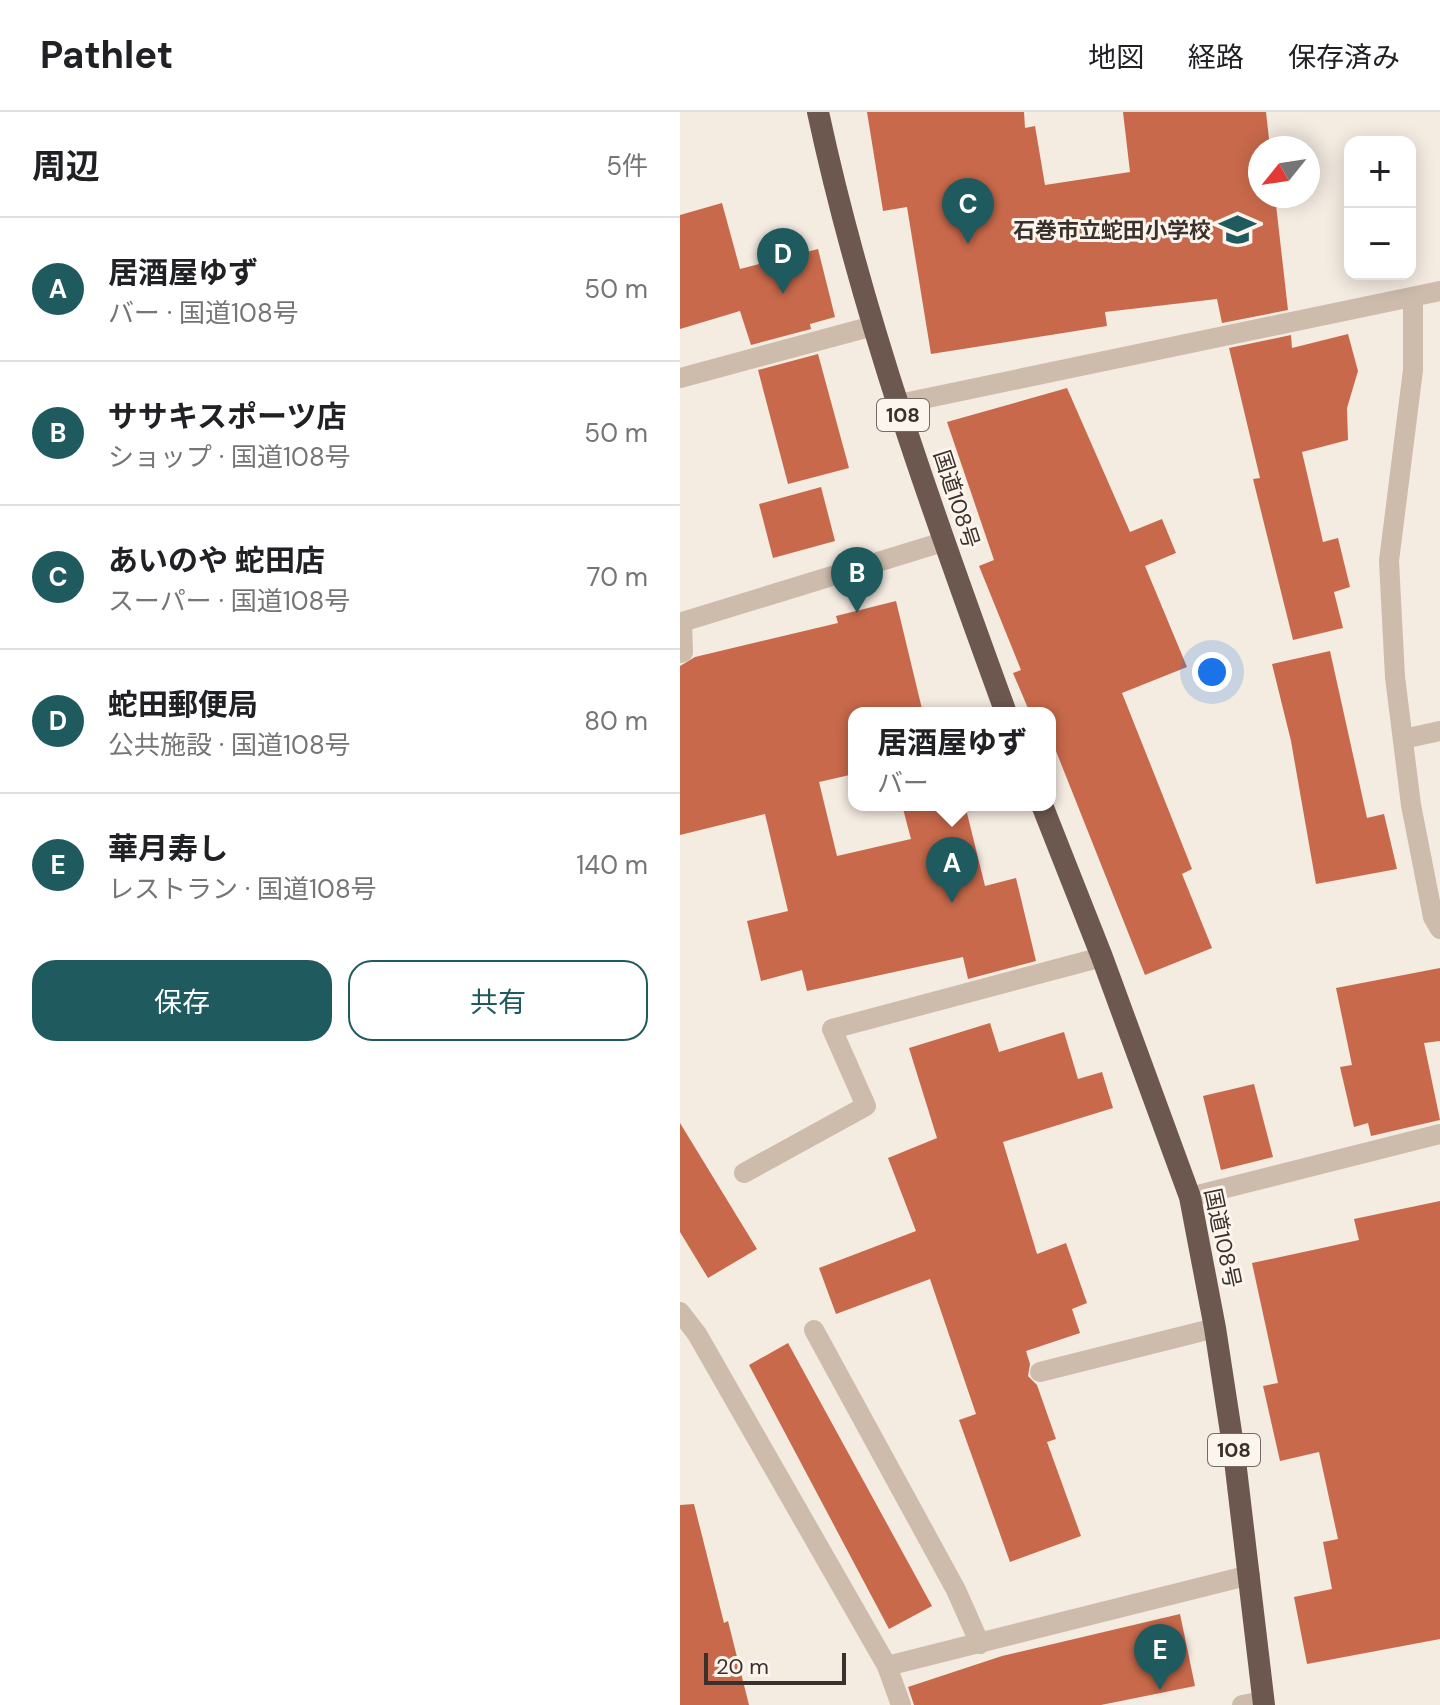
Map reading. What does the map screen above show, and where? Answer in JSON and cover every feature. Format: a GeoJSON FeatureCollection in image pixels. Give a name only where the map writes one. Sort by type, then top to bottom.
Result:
{"type":"FeatureCollection","features":[{"type":"Feature","properties":{"kind":"highway","name":"国道108号"},"geometry":{"type":"LineString","coordinates":[[818,112],[873,326],[943,542],[1004,707]]}},
{"type":"Feature","properties":{"kind":"highway","name":"国道108号"},"geometry":{"type":"LineString","coordinates":[[1044,811],[1190,1197],[1215,1328],[1250,1575],[1256,1704]]}},
{"type":"Feature","properties":{"kind":"street"},"geometry":{"type":"LineString","coordinates":[[899,404],[1440,291]]}},
{"type":"Feature","properties":{"kind":"street"},"geometry":{"type":"LineString","coordinates":[[1413,297],[1413,370],[1389,561],[1403,739],[1422,861],[1433,917],[1440,929]]}},
{"type":"Feature","properties":{"kind":"street"},"geometry":{"type":"LineString","coordinates":[[680,378],[873,326]]}},
{"type":"Feature","properties":{"kind":"street"},"geometry":{"type":"LineString","coordinates":[[680,653],[683,652],[682,622],[943,542]]}},
{"type":"Feature","properties":{"kind":"street"},"geometry":{"type":"LineString","coordinates":[[1403,739],[1440,731]]}},
{"type":"Feature","properties":{"kind":"street"},"geometry":{"type":"LineString","coordinates":[[744,1173],[866,1106],[832,1029],[1102,957]]}},
{"type":"Feature","properties":{"kind":"street"},"geometry":{"type":"LineString","coordinates":[[1190,1197],[1440,1134]]}},
{"type":"Feature","properties":{"kind":"street"},"geometry":{"type":"LineString","coordinates":[[680,1312],[688,1335],[887,1666],[901,1705]]}},
{"type":"Feature","properties":{"kind":"street"},"geometry":{"type":"LineString","coordinates":[[1040,1372],[1215,1328]]}},
{"type":"Feature","properties":{"kind":"street"},"geometry":{"type":"LineString","coordinates":[[814,1330],[956,1590],[980,1644]]}},
{"type":"Feature","properties":{"kind":"street"},"geometry":{"type":"LineString","coordinates":[[887,1666],[1250,1575]]}},
{"type":"Feature","properties":{"kind":"building"},"geometry":{"type":"Polygon","coordinates":[[[867,112],[1024,112],[1025,128],[1035,126],[1045,185],[1130,172],[1123,112],[1266,112],[1269,136],[1248,136],[1248,208],[1276,208],[1288,310],[1222,323],[1217,299],[1105,312],[1107,326],[931,354],[907,207],[883,211],[867,112]]]}},
{"type":"Feature","properties":{"kind":"building"},"geometry":{"type":"Polygon","coordinates":[[[722,203],[740,269],[818,249],[835,317],[810,324],[811,329],[751,345],[740,311],[680,329],[680,215],[722,203]]]}},
{"type":"Feature","properties":{"kind":"building"},"geometry":{"type":"Polygon","coordinates":[[[1348,334],[1358,371],[1347,408],[1348,440],[1302,452],[1323,542],[1338,538],[1350,587],[1334,592],[1343,628],[1293,640],[1253,479],[1260,478],[1229,348],[1291,335],[1292,348],[1348,334]]]}},
{"type":"Feature","properties":{"kind":"building"},"geometry":{"type":"Polygon","coordinates":[[[818,354],[849,468],[788,484],[758,370],[818,354]]]}},
{"type":"Feature","properties":{"kind":"building"},"geometry":{"type":"Polygon","coordinates":[[[1067,388],[1130,532],[1162,519],[1176,553],[1145,566],[1187,667],[1122,693],[1192,869],[1182,874],[1212,948],[1145,975],[1056,751],[1056,707],[1027,707],[1013,673],[1021,670],[979,566],[994,560],[947,422],[1067,388]]]}},
{"type":"Feature","properties":{"kind":"building"},"geometry":{"type":"Polygon","coordinates":[[[821,487],[835,541],[773,558],[759,504],[821,487]]]}},
{"type":"Feature","properties":{"kind":"building"},"geometry":{"type":"Polygon","coordinates":[[[896,601],[922,707],[848,707],[848,775],[819,782],[837,856],[911,839],[904,811],[966,811],[985,886],[1016,878],[1036,961],[968,979],[963,957],[807,991],[802,970],[761,981],[747,921],[788,911],[765,814],[680,835],[680,666],[695,657],[838,623],[836,616],[896,601]]]}},
{"type":"Feature","properties":{"kind":"building"},"geometry":{"type":"Polygon","coordinates":[[[1330,651],[1367,818],[1384,814],[1397,869],[1316,884],[1291,741],[1272,664],[1330,651]]]}},
{"type":"Feature","properties":{"kind":"building"},"geometry":{"type":"Polygon","coordinates":[[[1440,968],[1440,1041],[1424,1043],[1440,1120],[1371,1136],[1368,1123],[1354,1127],[1340,1067],[1352,1065],[1336,988],[1440,968]]]}},
{"type":"Feature","properties":{"kind":"building"},"geometry":{"type":"Polygon","coordinates":[[[990,1023],[999,1052],[1064,1032],[1078,1079],[1102,1072],[1113,1108],[1003,1142],[1037,1254],[1066,1243],[1087,1303],[1072,1309],[1080,1333],[1026,1351],[1030,1364],[1028,1376],[1037,1385],[1056,1439],[1047,1442],[1081,1536],[1010,1562],[959,1420],[976,1414],[930,1279],[836,1314],[819,1268],[916,1231],[888,1158],[937,1138],[909,1048],[990,1023]]]}},
{"type":"Feature","properties":{"kind":"building"},"geometry":{"type":"Polygon","coordinates":[[[1254,1084],[1273,1157],[1221,1170],[1203,1096],[1254,1084]]]}},
{"type":"Feature","properties":{"kind":"building"},"geometry":{"type":"Polygon","coordinates":[[[680,1123],[757,1249],[708,1278],[680,1232],[680,1123]]]}},
{"type":"Feature","properties":{"kind":"building"},"geometry":{"type":"Polygon","coordinates":[[[1440,1201],[1440,1639],[1307,1664],[1294,1597],[1332,1589],[1323,1542],[1338,1539],[1319,1452],[1280,1461],[1263,1386],[1278,1383],[1252,1263],[1359,1240],[1354,1219],[1440,1201]]]}},
{"type":"Feature","properties":{"kind":"building"},"geometry":{"type":"Polygon","coordinates":[[[788,1343],[932,1606],[889,1629],[749,1365],[788,1343]]]}},
{"type":"Feature","properties":{"kind":"building"},"geometry":{"type":"Polygon","coordinates":[[[694,1504],[724,1623],[728,1621],[749,1705],[680,1705],[680,1505],[694,1504]]]}},
{"type":"Feature","properties":{"kind":"building"},"geometry":{"type":"Polygon","coordinates":[[[1180,1614],[1195,1686],[1101,1705],[914,1705],[908,1687],[1002,1656],[1180,1614]]]}},
{"type":"Feature","properties":{"kind":"place","name":"石巻市立蛇田小学校"},"geometry":{"type":"Point","coordinates":[1237,230]}},
{"type":"Feature","properties":{"kind":"place","name":"あいのや 蛇田店"},"geometry":{"type":"Point","coordinates":[968,244]}},
{"type":"Feature","properties":{"kind":"place","name":"蛇田郵便局"},"geometry":{"type":"Point","coordinates":[783,294]}},
{"type":"Feature","properties":{"kind":"place","name":"ササキスポーツ店"},"geometry":{"type":"Point","coordinates":[857,613]}},
{"type":"Feature","properties":{"kind":"place","name":"居酒屋ゆず"},"geometry":{"type":"Point","coordinates":[952,903]}},
{"type":"Feature","properties":{"kind":"place","name":"華月寿し"},"geometry":{"type":"Point","coordinates":[1160,1690]}}]}
